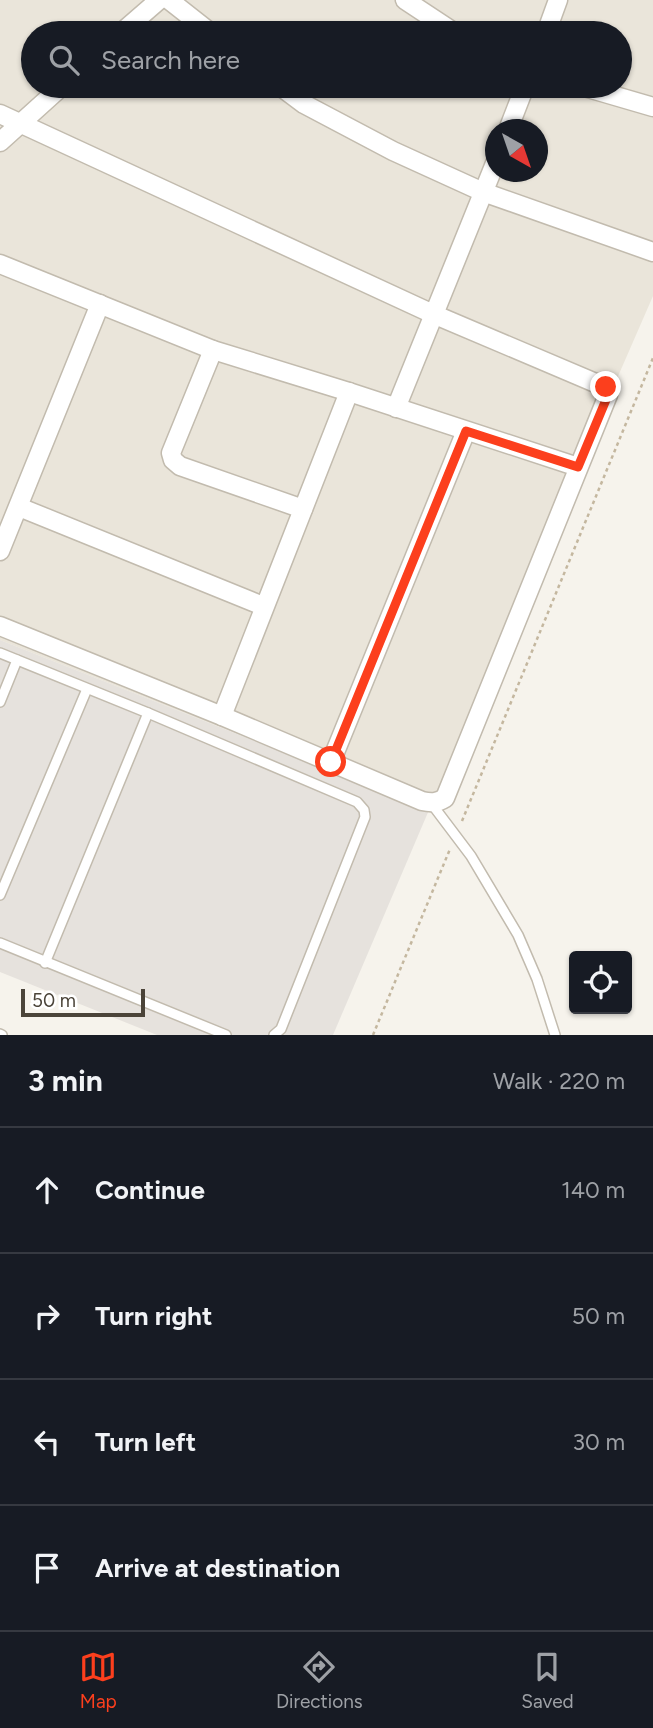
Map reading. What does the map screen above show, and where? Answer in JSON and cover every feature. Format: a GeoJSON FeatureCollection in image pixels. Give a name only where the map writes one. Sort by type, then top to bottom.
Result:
{"type":"FeatureCollection","features":[{"type":"Feature","properties":{"kind":"street"},"geometry":{"type":"LineString","coordinates":[[135,21],[160,0],[192,21]]}},
{"type":"Feature","properties":{"kind":"street"},"geometry":{"type":"LineString","coordinates":[[405,0],[437,21]]}},
{"type":"Feature","properties":{"kind":"street"},"geometry":{"type":"LineString","coordinates":[[550,21],[558,0]]}},
{"type":"Feature","properties":{"kind":"street"},"geometry":{"type":"LineString","coordinates":[[0,142],[48,98]]}},
{"type":"Feature","properties":{"kind":"street"},"geometry":{"type":"LineString","coordinates":[[296,98],[393,151],[483,192],[653,252]]}},
{"type":"Feature","properties":{"kind":"street"},"geometry":{"type":"LineString","coordinates":[[512,119],[520,98]]}},
{"type":"Feature","properties":{"kind":"street"},"geometry":{"type":"LineString","coordinates":[[622,98],[653,107]]}},
{"type":"Feature","properties":{"kind":"street"},"geometry":{"type":"LineString","coordinates":[[0,114],[433,314],[606,387],[608,395],[445,798],[432,803],[0,626]]}},
{"type":"Feature","properties":{"kind":"street"},"geometry":{"type":"LineString","coordinates":[[396,408],[487,182]]}},
{"type":"Feature","properties":{"kind":"street"},"geometry":{"type":"LineString","coordinates":[[0,264],[213,350],[578,467]]}},
{"type":"Feature","properties":{"kind":"street"},"geometry":{"type":"LineString","coordinates":[[0,551],[100,304]]}},
{"type":"Feature","properties":{"kind":"street"},"geometry":{"type":"LineString","coordinates":[[213,350],[170,453],[173,460],[180,466],[303,509]]}},
{"type":"Feature","properties":{"kind":"street"},"geometry":{"type":"LineString","coordinates":[[222,716],[349,392]]}},
{"type":"Feature","properties":{"kind":"street"},"geometry":{"type":"LineString","coordinates":[[331,762],[466,431]]}},
{"type":"Feature","properties":{"kind":"street"},"geometry":{"type":"LineString","coordinates":[[19,507],[263,606]]}},
{"type":"Feature","properties":{"kind":"lane"},"geometry":{"type":"LineString","coordinates":[[0,653],[356,802],[364,810],[365,817],[281,1029],[274,1035]]}},
{"type":"Feature","properties":{"kind":"lane"},"geometry":{"type":"LineString","coordinates":[[0,702],[17,660]]}},
{"type":"Feature","properties":{"kind":"lane"},"geometry":{"type":"LineString","coordinates":[[0,895],[88,689]]}},
{"type":"Feature","properties":{"kind":"lane"},"geometry":{"type":"LineString","coordinates":[[45,963],[148,713]]}},
{"type":"Feature","properties":{"kind":"lane"},"geometry":{"type":"LineString","coordinates":[[432,803],[491,887],[518,935],[537,979],[555,1035]]}},
{"type":"Feature","properties":{"kind":"lane"},"geometry":{"type":"LineString","coordinates":[[0,943],[226,1035]]}},
{"type":"Feature","properties":{"kind":"path"},"geometry":{"type":"LineString","coordinates":[[373,1035],[653,358]]}},
{"type":"Feature","properties":{"kind":"shaded area"},"geometry":{"type":"Polygon","coordinates":[[[0,0],[653,0],[653,296],[429,810],[0,640],[0,0]]]}},
{"type":"Feature","properties":{"kind":"shaded area"},"geometry":{"type":"Polygon","coordinates":[[[0,640],[429,810],[333,1035],[157,1035],[0,972],[0,640]]]}},
{"type":"Feature","properties":{"kind":"route"},"geometry":{"type":"LineString","coordinates":[[331,762],[466,431],[578,467],[608,395],[606,387]]}}]}
